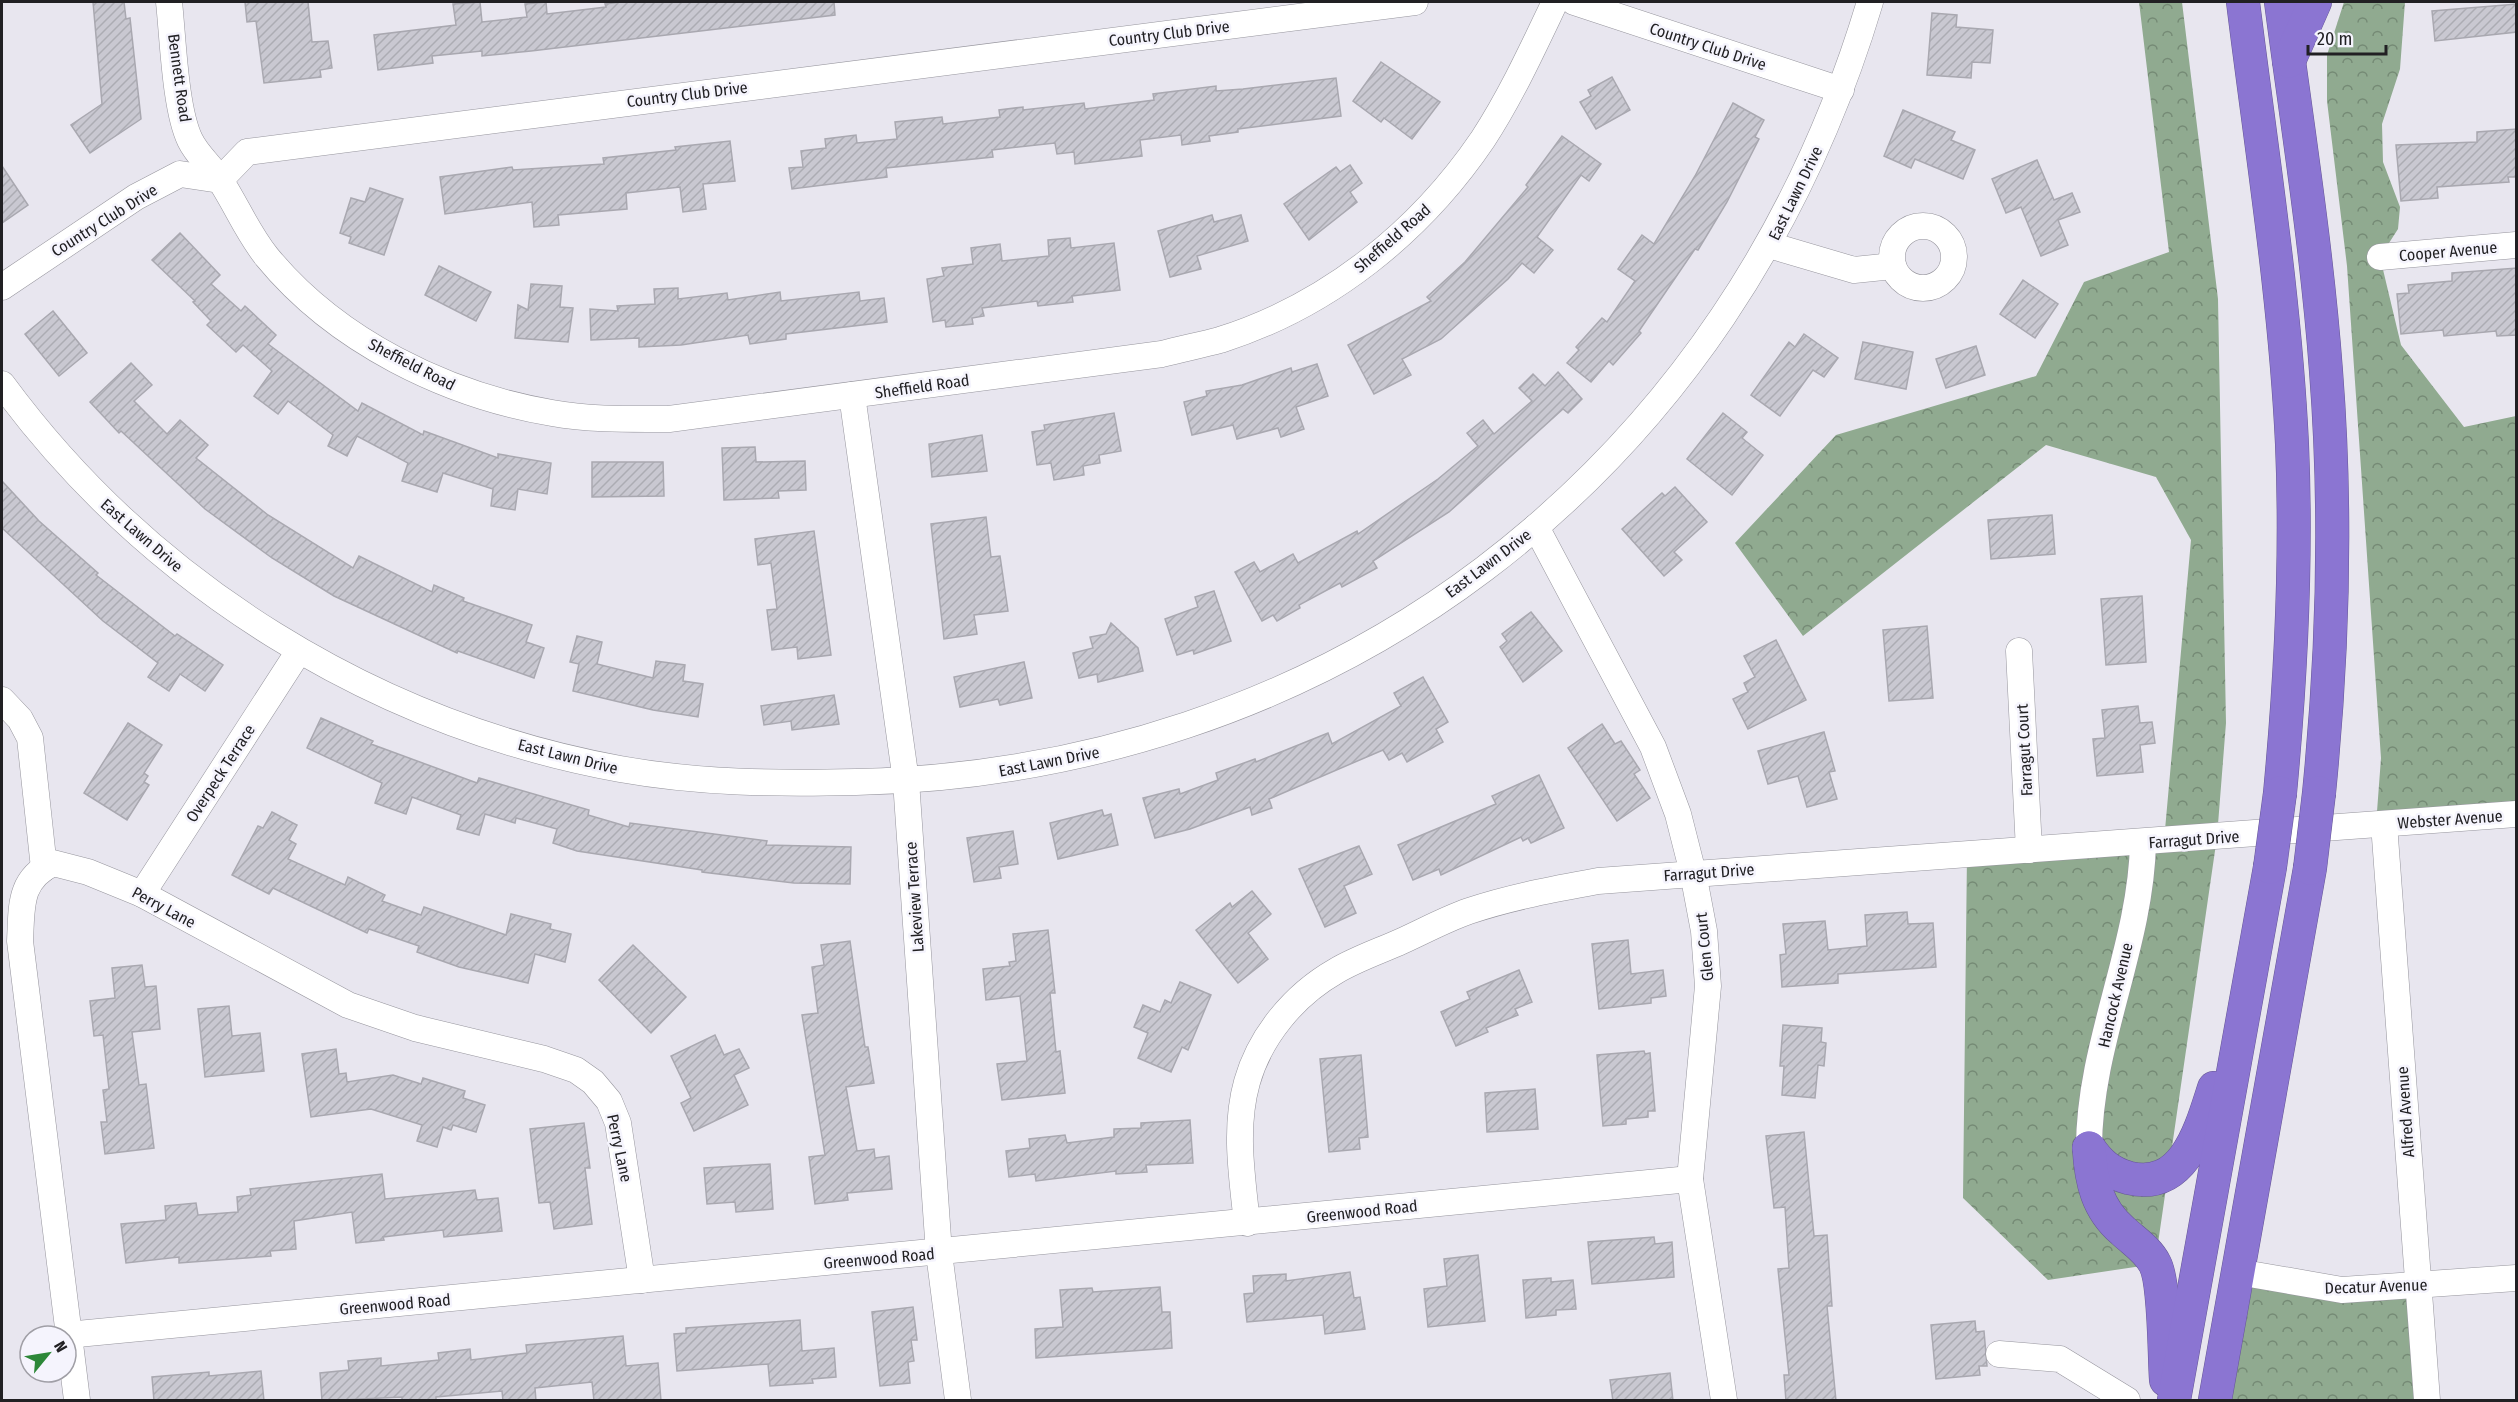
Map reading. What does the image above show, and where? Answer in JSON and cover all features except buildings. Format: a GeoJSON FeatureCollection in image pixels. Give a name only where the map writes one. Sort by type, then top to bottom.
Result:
{"type":"FeatureCollection","features":[{"type":"Feature","properties":{"kind":"highway"},"geometry":{"type":"LineString","coordinates":[[2174,1401],[2270,867],[2280,793],[2290,668],[2292,445],[2282,318],[2243,2]]}},
{"type":"Feature","properties":{"kind":"highway"},"geometry":{"type":"LineString","coordinates":[[2215,1401],[2310,868],[2319,793],[2330,653],[2331,466],[2322,326],[2282,2]]}},
{"type":"Feature","properties":{"kind":"highway"},"geometry":{"type":"LineString","coordinates":[[2289,61],[2315,2]]}},
{"type":"Feature","properties":{"kind":"highway"},"geometry":{"type":"LineString","coordinates":[[2089,1148],[2103,1166],[2134,1179],[2157,1177],[2176,1167],[2184,1159],[2201,1128],[2251,980]]}},
{"type":"Feature","properties":{"kind":"highway"},"geometry":{"type":"LineString","coordinates":[[2089,1148],[2092,1179],[2098,1200],[2112,1220],[2148,1254],[2159,1274],[2168,1401]]}},
{"type":"Feature","properties":{"kind":"street","name":"Bennett Road"},"geometry":{"type":"LineString","coordinates":[[169,2],[179,99],[190,140],[220,180]]}},
{"type":"Feature","properties":{"kind":"street","name":"Country Club Drive"},"geometry":{"type":"LineString","coordinates":[[2,287],[136,197],[180,174],[220,180],[247,152],[295,144],[1415,2]]}},
{"type":"Feature","properties":{"kind":"street","name":"Sheffield Road"},"geometry":{"type":"LineString","coordinates":[[220,180],[239,218],[267,257],[294,285],[333,319],[383,352],[437,380],[494,400],[552,414],[612,420],[669,419],[1162,354],[1242,331],[1275,318],[1327,291],[1376,257],[1420,217],[1454,179],[1500,110],[1555,2]]}},
{"type":"Feature","properties":{"kind":"street","name":"Country Club Drive"},"geometry":{"type":"LineString","coordinates":[[1574,2],[1841,90]]}},
{"type":"Feature","properties":{"kind":"street","name":"East Lawn Drive"},"geometry":{"type":"LineString","coordinates":[[2,384],[60,457],[108,507],[150,545],[226,605],[299,651],[391,698],[454,724],[536,750],[620,769],[688,779],[773,784],[906,781],[970,776],[1062,760],[1134,742],[1205,720],[1291,684],[1358,651],[1430,606],[1483,570],[1536,527],[1633,432],[1681,375],[1725,315],[1769,245],[1816,153],[1841,90],[1870,2]]}},
{"type":"Feature","properties":{"kind":"street"},"geometry":{"type":"LineString","coordinates":[[1769,245],[1854,270],[1893,266]]}},
{"type":"Feature","properties":{"kind":"street","name":"Cooper Avenue"},"geometry":{"type":"LineString","coordinates":[[2380,257],[2517,245]]}},
{"type":"Feature","properties":{"kind":"street","name":"Lakeview Terrace"},"geometry":{"type":"LineString","coordinates":[[852,395],[906,781],[939,1253],[958,1401]]}},
{"type":"Feature","properties":{"kind":"street","name":"Glen Court"},"geometry":{"type":"LineString","coordinates":[[1536,527],[1653,747],[1678,814],[1693,873],[1704,931],[1708,986],[1690,1179],[1724,1401]]}},
{"type":"Feature","properties":{"kind":"street","name":"Overpeck Terrace"},"geometry":{"type":"LineString","coordinates":[[142,894],[299,651]]}},
{"type":"Feature","properties":{"kind":"street","name":"Farragut Court"},"geometry":{"type":"LineString","coordinates":[[2019,651],[2029,850]]}},
{"type":"Feature","properties":{"kind":"street"},"geometry":{"type":"LineString","coordinates":[[2,700],[20,719],[30,738],[44,868],[29,881],[22,900],[20,942],[66,1324]]}},
{"type":"Feature","properties":{"kind":"street","name":"Webster Avenue"},"geometry":{"type":"LineString","coordinates":[[2384,824],[2517,814]]}},
{"type":"Feature","properties":{"kind":"street","name":"Farragut Drive"},"geometry":{"type":"LineString","coordinates":[[1246,1222],[1239,1147],[1240,1114],[1247,1081],[1266,1040],[1281,1017],[1306,991],[1336,970],[1468,912],[1532,893],[1598,881],[2384,824]]}},
{"type":"Feature","properties":{"kind":"street","name":"Alfred Avenue"},"geometry":{"type":"LineString","coordinates":[[2384,824],[2427,1401]]}},
{"type":"Feature","properties":{"kind":"street","name":"Hancock Avenue"},"geometry":{"type":"LineString","coordinates":[[2089,1148],[2092,1095],[2139,887],[2143,843]]}},
{"type":"Feature","properties":{"kind":"street","name":"Perry Lane"},"geometry":{"type":"LineString","coordinates":[[44,868],[53,863],[88,872],[142,894],[348,1005],[415,1028],[544,1059],[576,1070],[593,1082],[609,1101],[618,1123],[642,1280]]}},
{"type":"Feature","properties":{"kind":"street","name":"Greenwood Road"},"geometry":{"type":"LineString","coordinates":[[78,1334],[939,1253],[1690,1179]]}},
{"type":"Feature","properties":{"kind":"street","name":"Decatur Avenue"},"geometry":{"type":"LineString","coordinates":[[2238,1272],[2328,1290],[2517,1278]]}},
{"type":"Feature","properties":{"kind":"street"},"geometry":{"type":"LineString","coordinates":[[1999,1354],[2060,1359],[2127,1401]]}},
{"type":"Feature","properties":{"kind":"street"},"geometry":{"type":"LineString","coordinates":[[74,1384],[77,1401]]}},
{"type":"Feature","properties":{"kind":"green space"},"geometry":{"type":"Polygon","coordinates":[[[2139,2],[2182,2],[2218,299],[2226,723],[2217,837],[2155,1264],[2048,1280],[1963,1198],[1967,854],[2164,841],[2191,540],[2156,477],[2046,445],[1803,636],[1735,543],[1836,435],[2036,376],[2084,282],[2169,252],[2139,2]]]}},
{"type":"Feature","properties":{"kind":"green space"},"geometry":{"type":"Polygon","coordinates":[[[2344,2],[2405,2],[2400,69],[2382,124],[2383,162],[2400,207],[2398,229],[2380,257],[2401,345],[2464,427],[2516,416],[2516,814],[2376,825],[2381,758],[2347,266],[2327,101],[2327,55],[2344,2]]]}},
{"type":"Feature","properties":{"kind":"green space"},"geometry":{"type":"Polygon","coordinates":[[[2238,1272],[2418,1285],[2427,1400],[2215,1400],[2238,1272]]]}}]}
